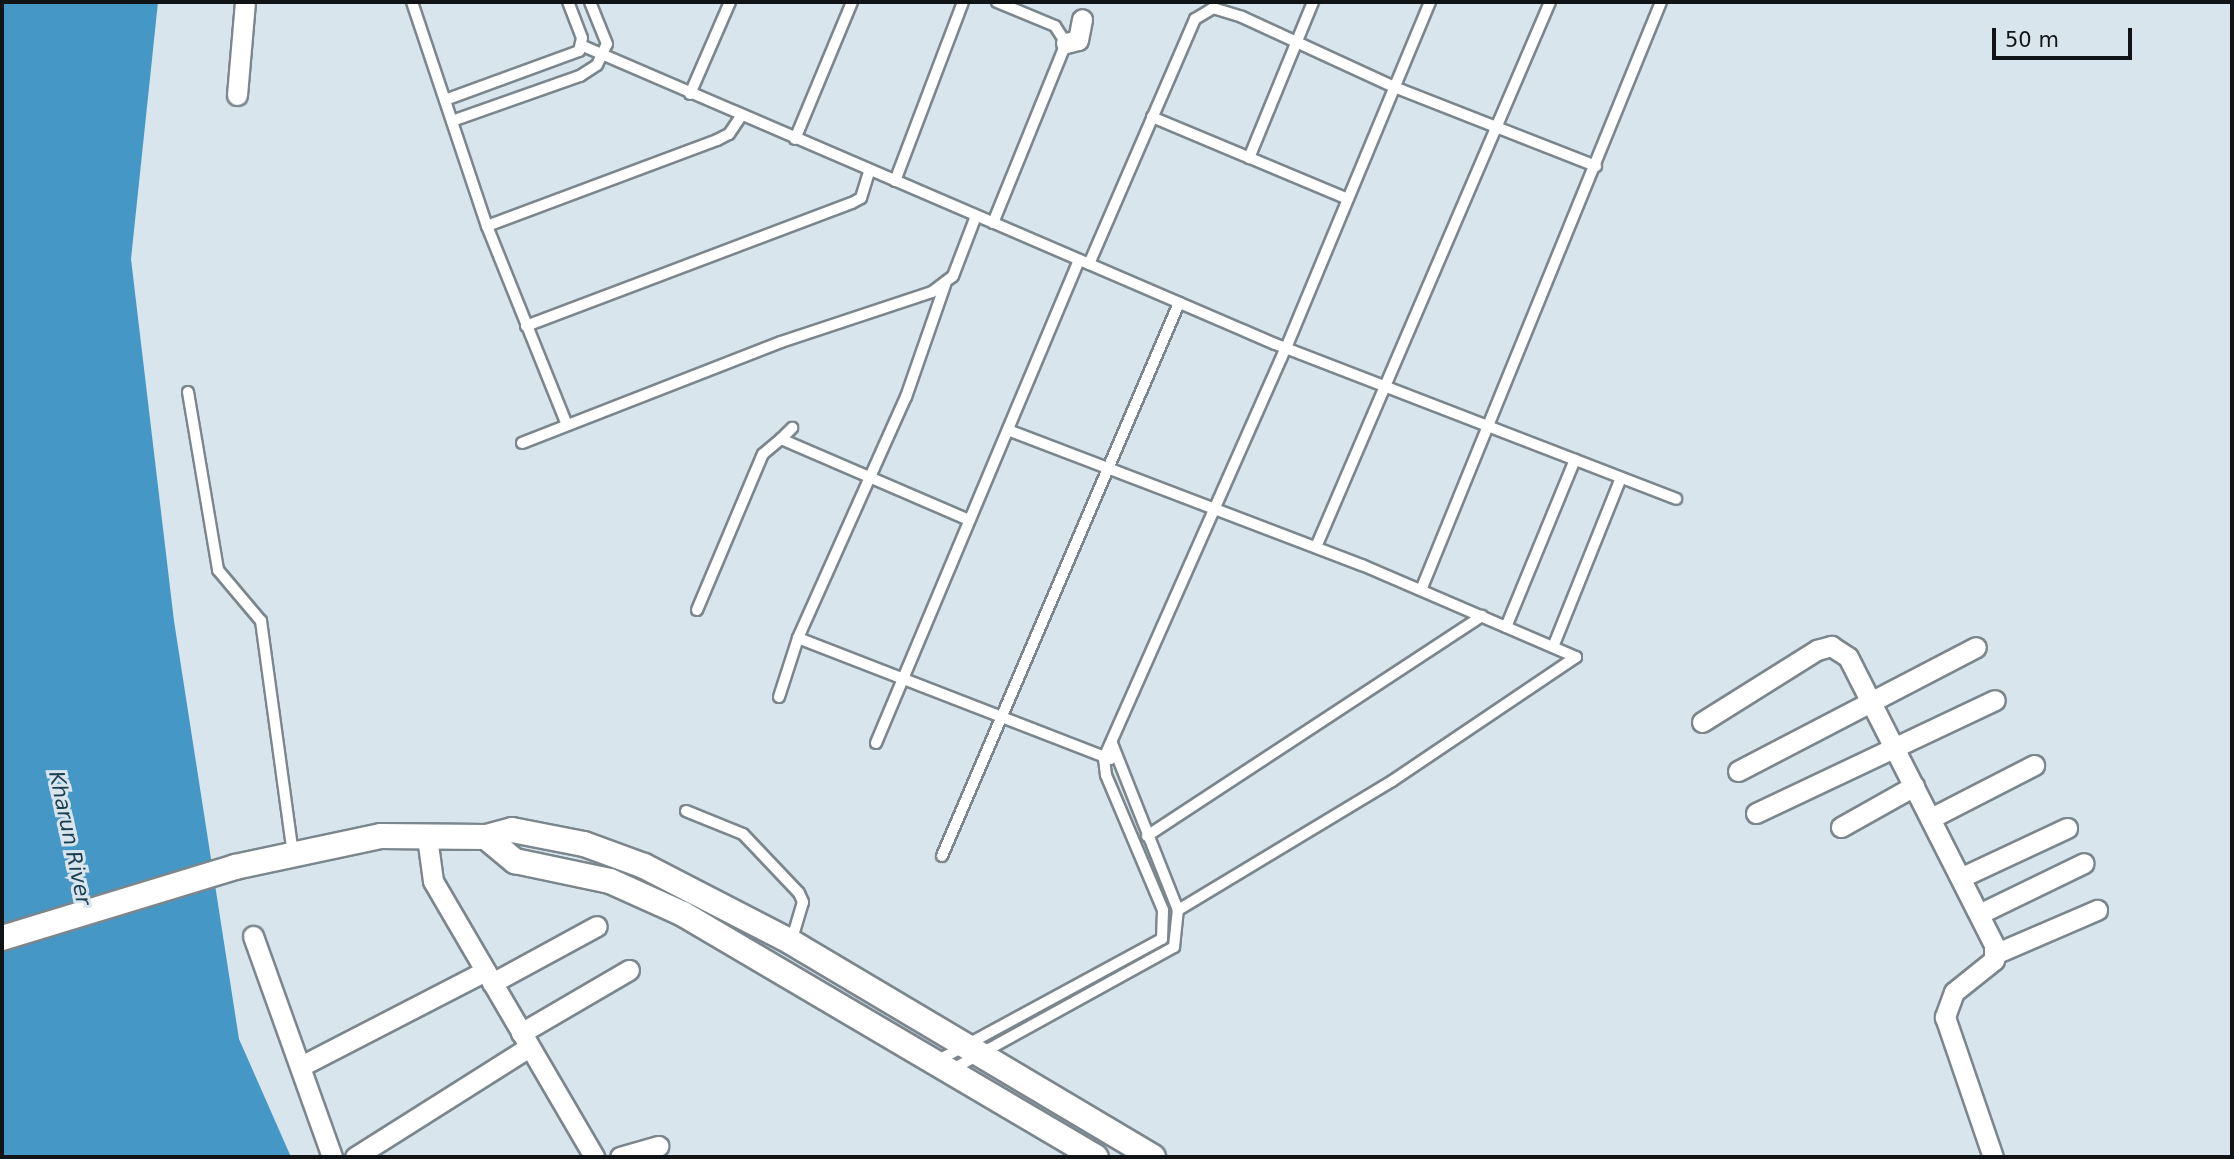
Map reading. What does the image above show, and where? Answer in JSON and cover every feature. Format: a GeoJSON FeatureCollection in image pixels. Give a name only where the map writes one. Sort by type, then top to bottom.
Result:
{"type":"FeatureCollection","features":[{"type":"Feature","properties":{"kind":"street"},"geometry":{"type":"LineString","coordinates":[[237,95],[245,2]]}},
{"type":"Feature","properties":{"kind":"street"},"geometry":{"type":"LineString","coordinates":[[1066,43],[1078,40],[1082,19]]}},
{"type":"Feature","properties":{"kind":"street"},"geometry":{"type":"LineString","coordinates":[[1702,722],[1817,650],[1831,646],[1848,657],[1868,701],[1962,877],[1997,953]]}},
{"type":"Feature","properties":{"kind":"street"},"geometry":{"type":"LineString","coordinates":[[1738,771],[1976,647]]}},
{"type":"Feature","properties":{"kind":"street"},"geometry":{"type":"LineString","coordinates":[[1756,813],[1995,700]]}},
{"type":"Feature","properties":{"kind":"street"},"geometry":{"type":"LineString","coordinates":[[1931,818],[2034,765]]}},
{"type":"Feature","properties":{"kind":"street"},"geometry":{"type":"LineString","coordinates":[[1841,827],[1914,786]]}},
{"type":"Feature","properties":{"kind":"street"},"geometry":{"type":"LineString","coordinates":[[1962,877],[2067,828]]}},
{"type":"Feature","properties":{"kind":"street"},"geometry":{"type":"LineString","coordinates":[[2,938],[235,867],[381,836],[486,837],[512,830],[584,844],[644,866],[791,943],[1153,1157]]}},
{"type":"Feature","properties":{"kind":"street"},"geometry":{"type":"LineString","coordinates":[[486,837],[515,861],[610,881],[683,914],[1096,1157]]}},
{"type":"Feature","properties":{"kind":"street"},"geometry":{"type":"LineString","coordinates":[[427,838],[433,881],[594,1157]]}},
{"type":"Feature","properties":{"kind":"street"},"geometry":{"type":"LineString","coordinates":[[1980,914],[2084,863]]}},
{"type":"Feature","properties":{"kind":"street"},"geometry":{"type":"LineString","coordinates":[[634,892],[644,866]]}},
{"type":"Feature","properties":{"kind":"street"},"geometry":{"type":"LineString","coordinates":[[1993,1157],[1945,1017],[1954,992],[1997,953],[2097,910]]}},
{"type":"Feature","properties":{"kind":"street"},"geometry":{"type":"LineString","coordinates":[[303,1065],[597,926]]}},
{"type":"Feature","properties":{"kind":"street"},"geometry":{"type":"LineString","coordinates":[[253,936],[303,1065],[332,1157]]}},
{"type":"Feature","properties":{"kind":"street"},"geometry":{"type":"LineString","coordinates":[[355,1157],[629,970]]}},
{"type":"Feature","properties":{"kind":"street"},"geometry":{"type":"LineString","coordinates":[[620,1157],[658,1146]]}},
{"type":"Feature","properties":{"kind":"lane"},"geometry":{"type":"LineString","coordinates":[[412,2],[486,226],[567,425]]}},
{"type":"Feature","properties":{"kind":"lane"},"geometry":{"type":"LineString","coordinates":[[568,2],[583,46],[604,57],[1286,348],[1676,499]]}},
{"type":"Feature","properties":{"kind":"lane"},"geometry":{"type":"LineString","coordinates":[[590,2],[604,30],[604,57]]}},
{"type":"Feature","properties":{"kind":"lane"},"geometry":{"type":"LineString","coordinates":[[690,94],[730,2]]}},
{"type":"Feature","properties":{"kind":"lane"},"geometry":{"type":"LineString","coordinates":[[795,139],[852,2]]}},
{"type":"Feature","properties":{"kind":"lane"},"geometry":{"type":"LineString","coordinates":[[895,181],[963,2]]}},
{"type":"Feature","properties":{"kind":"lane"},"geometry":{"type":"LineString","coordinates":[[993,223],[1066,43],[1055,26],[997,2]]}},
{"type":"Feature","properties":{"kind":"lane"},"geometry":{"type":"LineString","coordinates":[[1249,158],[1313,2]]}},
{"type":"Feature","properties":{"kind":"lane"},"geometry":{"type":"LineString","coordinates":[[941,1068],[1162,939],[1163,910],[1107,775],[1104,758],[1286,348],[1430,2]]}},
{"type":"Feature","properties":{"kind":"lane"},"geometry":{"type":"LineString","coordinates":[[1316,548],[1550,2]]}},
{"type":"Feature","properties":{"kind":"lane"},"geometry":{"type":"LineString","coordinates":[[1420,590],[1661,2]]}},
{"type":"Feature","properties":{"kind":"lane"},"geometry":{"type":"LineString","coordinates":[[876,744],[1008,430],[1195,19],[1204,11],[1227,11],[1394,87],[1498,125],[1596,166]]}},
{"type":"Feature","properties":{"kind":"lane"},"geometry":{"type":"LineString","coordinates":[[445,100],[583,46]]}},
{"type":"Feature","properties":{"kind":"lane"},"geometry":{"type":"LineString","coordinates":[[452,121],[580,76],[604,57]]}},
{"type":"Feature","properties":{"kind":"lane"},"geometry":{"type":"LineString","coordinates":[[486,226],[717,140],[729,134],[741,116]]}},
{"type":"Feature","properties":{"kind":"lane"},"geometry":{"type":"LineString","coordinates":[[1152,117],[1348,199]]}},
{"type":"Feature","properties":{"kind":"lane"},"geometry":{"type":"LineString","coordinates":[[526,326],[852,203],[861,198],[869,171]]}},
{"type":"Feature","properties":{"kind":"lane"},"geometry":{"type":"LineString","coordinates":[[779,697],[798,638],[920,361],[945,285],[959,264],[975,216]]}},
{"type":"Feature","properties":{"kind":"lane"},"geometry":{"type":"LineString","coordinates":[[522,443],[945,285]]}},
{"type":"Feature","properties":{"kind":"lane"},"geometry":{"type":"LineString","coordinates":[[942,856],[1179,303]]}},
{"type":"Feature","properties":{"kind":"lane"},"geometry":{"type":"LineString","coordinates":[[188,392],[215,563],[261,621],[293,855]]}},
{"type":"Feature","properties":{"kind":"lane"},"geometry":{"type":"LineString","coordinates":[[697,610],[763,454],[792,428]]}},
{"type":"Feature","properties":{"kind":"lane"},"geometry":{"type":"LineString","coordinates":[[1008,430],[1316,548],[1576,656],[1392,781],[1178,910]]}},
{"type":"Feature","properties":{"kind":"lane"},"geometry":{"type":"LineString","coordinates":[[781,439],[969,520]]}},
{"type":"Feature","properties":{"kind":"lane"},"geometry":{"type":"LineString","coordinates":[[1506,626],[1575,460]]}},
{"type":"Feature","properties":{"kind":"lane"},"geometry":{"type":"LineString","coordinates":[[1553,647],[1621,478]]}},
{"type":"Feature","properties":{"kind":"lane"},"geometry":{"type":"LineString","coordinates":[[1147,836],[1482,616]]}},
{"type":"Feature","properties":{"kind":"lane"},"geometry":{"type":"LineString","coordinates":[[798,638],[1000,719],[1117,761]]}},
{"type":"Feature","properties":{"kind":"lane"},"geometry":{"type":"LineString","coordinates":[[941,1068],[972,1049],[1166,954],[1178,936],[1178,910],[1112,743]]}},
{"type":"Feature","properties":{"kind":"lane"},"geometry":{"type":"LineString","coordinates":[[686,811],[743,834],[799,893],[803,902],[791,943]]}},
{"type":"Feature","properties":{"kind":"water","name":"Kharun River"},"geometry":{"type":"Polygon","coordinates":[[[2,2],[158,2],[131,259],[174,621],[239,1039],[291,1157],[2,1157],[2,2]]]}}]}
